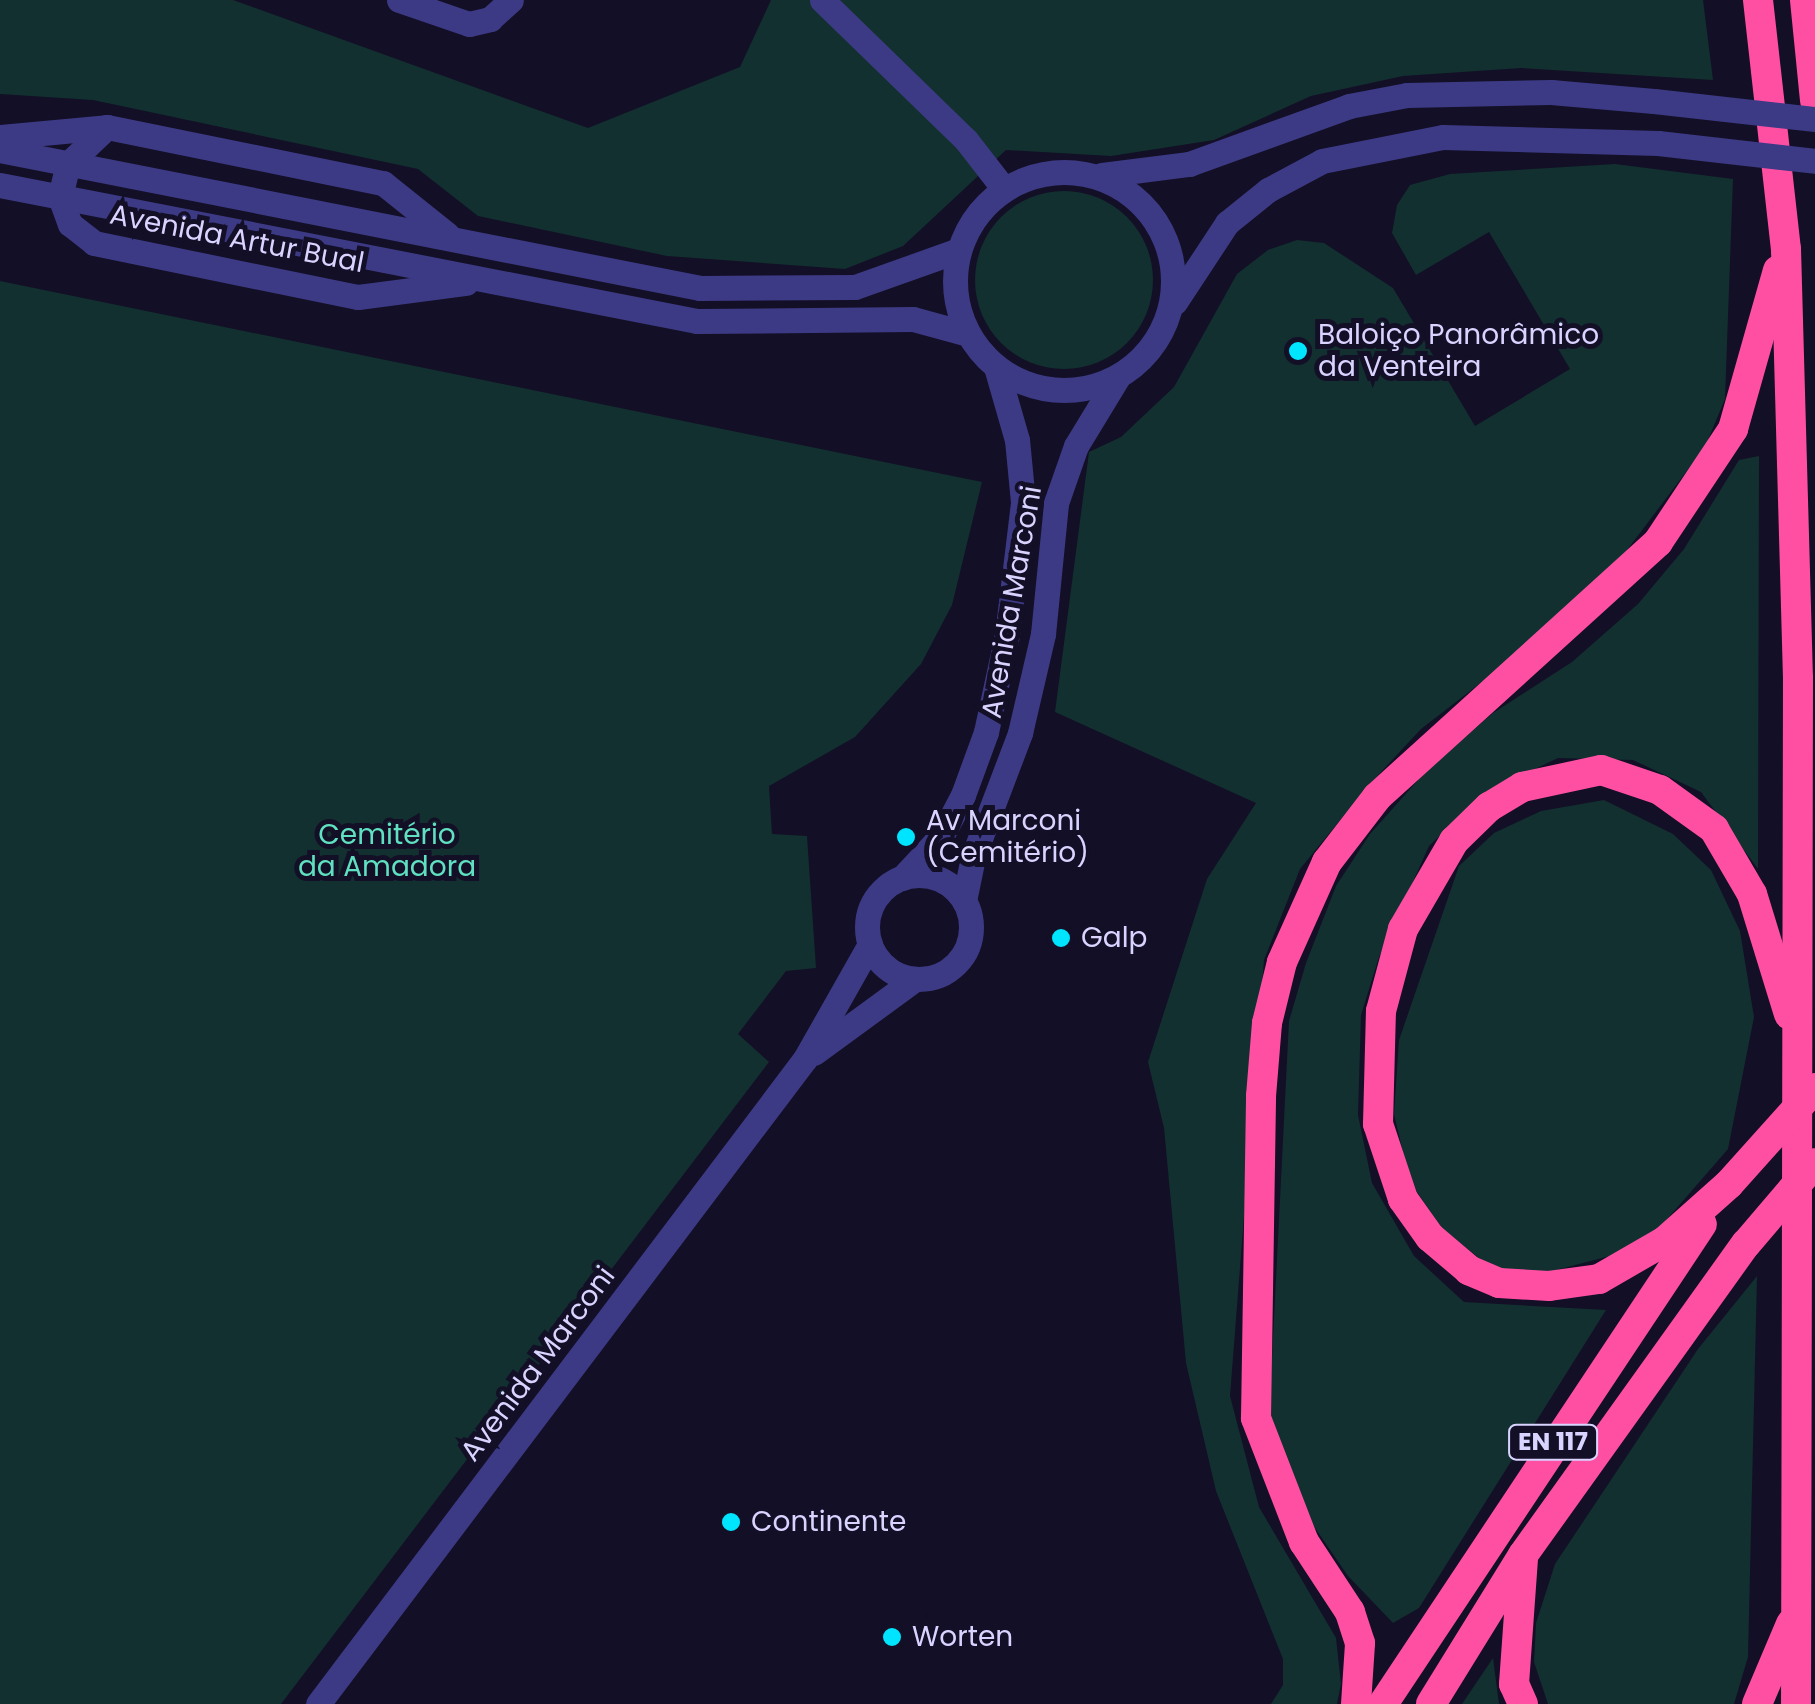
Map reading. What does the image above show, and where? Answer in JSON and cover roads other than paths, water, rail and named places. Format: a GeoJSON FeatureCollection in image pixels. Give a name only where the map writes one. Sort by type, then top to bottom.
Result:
{"type":"FeatureCollection","features":[{"type":"Feature","properties":{"kind":"highway"},"geometry":{"type":"LineString","coordinates":[[1758,0],[1786,248],[1798,678],[1796,1704]]}},
{"type":"Feature","properties":{"kind":"highway"},"geometry":{"type":"LineString","coordinates":[[1805,0],[1815,101]]}},
{"type":"Feature","properties":{"kind":"highway"},"geometry":{"type":"LineString","coordinates":[[1356,1704],[1360,1644],[1350,1612],[1304,1542],[1256,1418],[1261,1096],[1267,1023],[1282,962],[1327,862],[1378,797],[1658,542],[1733,429],[1786,248]]}},
{"type":"Feature","properties":{"kind":"highway"},"geometry":{"type":"LineString","coordinates":[[1729,1184],[1665,1242],[1599,1279],[1549,1286],[1499,1283],[1468,1270],[1430,1238],[1402,1199],[1378,1124],[1382,1011],[1403,930],[1454,841],[1488,807],[1522,787],[1600,770],[1660,790],[1714,829],[1752,894],[1800,1045]]}},
{"type":"Feature","properties":{"kind":"highway","name":"EN 117"},"geometry":{"type":"LineString","coordinates":[[1383,1704],[1729,1184],[1815,1088]]}},
{"type":"Feature","properties":{"kind":"highway","name":"EN 117"},"geometry":{"type":"LineString","coordinates":[[1432,1704],[1523,1555],[1746,1244],[1815,1163]]}},
{"type":"Feature","properties":{"kind":"highway"},"geometry":{"type":"LineString","coordinates":[[1523,1555],[1514,1684],[1523,1704]]}},
{"type":"Feature","properties":{"kind":"highway"},"geometry":{"type":"LineString","coordinates":[[1757,1704],[1796,1612]]}},
{"type":"Feature","properties":{"kind":"street"},"geometry":{"type":"LineString","coordinates":[[399,0],[469,24],[490,19],[511,0]]}},
{"type":"Feature","properties":{"kind":"street"},"geometry":{"type":"LineString","coordinates":[[822,0],[966,140],[1004,190]]}},
{"type":"Feature","properties":{"kind":"street"},"geometry":{"type":"LineString","coordinates":[[1815,119],[1534,91],[1407,95],[1349,106],[1189,164],[1095,175],[1038,174],[1004,190],[971,223],[959,250],[956,293],[968,334],[996,367],[1056,391],[1118,377],[1142,360],[1227,223],[1268,190],[1322,161],[1443,137],[1658,143],[1815,161]]}},
{"type":"Feature","properties":{"kind":"street"},"geometry":{"type":"LineString","coordinates":[[60,197],[68,164],[107,126]]}},
{"type":"Feature","properties":{"kind":"street","name":"Avenida Artur Bual"},"geometry":{"type":"LineString","coordinates":[[0,137],[107,126],[383,183],[451,237]]}},
{"type":"Feature","properties":{"kind":"street","name":"Avenida Artur Bual"},"geometry":{"type":"LineString","coordinates":[[0,150],[700,288],[854,287],[959,250]]}},
{"type":"Feature","properties":{"kind":"street"},"geometry":{"type":"LineString","coordinates":[[1095,175],[1126,190],[1159,228],[1174,277],[1170,311]]}},
{"type":"Feature","properties":{"kind":"street","name":"Avenida Artur Bual"},"geometry":{"type":"LineString","coordinates":[[0,185],[697,322],[913,319],[968,334]]}},
{"type":"Feature","properties":{"kind":"street","name":"Avenida Artur Bual"},"geometry":{"type":"LineString","coordinates":[[60,197],[70,224],[94,243],[358,297],[486,280]]}},
{"type":"Feature","properties":{"kind":"street","name":"Avenida Marconi"},"geometry":{"type":"LineString","coordinates":[[902,878],[942,836],[963,795],[986,732],[1007,634],[1023,502],[1017,440],[996,367]]}},
{"type":"Feature","properties":{"kind":"street","name":"Avenida Marconi"},"geometry":{"type":"LineString","coordinates":[[964,902],[973,857],[1020,734],[1043,634],[1056,503],[1076,446],[1118,377]]}},
{"type":"Feature","properties":{"kind":"street"},"geometry":{"type":"LineString","coordinates":[[932,877],[964,902],[971,927],[962,958],[936,977],[915,979],[887,968],[870,944],[870,910],[902,878],[932,877]]}},
{"type":"Feature","properties":{"kind":"street","name":"Avenida Marconi"},"geometry":{"type":"LineString","coordinates":[[318,1704],[805,1059],[870,944]]}},
{"type":"Feature","properties":{"kind":"street","name":"Avenida Marconi"},"geometry":{"type":"LineString","coordinates":[[805,1059],[915,979]]}},
{"type":"Feature","properties":{"kind":"place","name":"Baloiço Panorâmico da Venteira"},"geometry":{"type":"Point","coordinates":[1298,351]}},
{"type":"Feature","properties":{"kind":"place","name":"Av Marconi (Cemitério)"},"geometry":{"type":"Point","coordinates":[906,837]}},
{"type":"Feature","properties":{"kind":"place","name":"Galp"},"geometry":{"type":"Point","coordinates":[1061,938]}},
{"type":"Feature","properties":{"kind":"place","name":"Continente"},"geometry":{"type":"Point","coordinates":[731,1522]}},
{"type":"Feature","properties":{"kind":"place","name":"Worten"},"geometry":{"type":"Point","coordinates":[892,1637]}},
{"type":"Feature","properties":{"kind":"park label","name":"Cemitério da Amadora"},"geometry":{"type":"Point","coordinates":[387,851]}}]}
